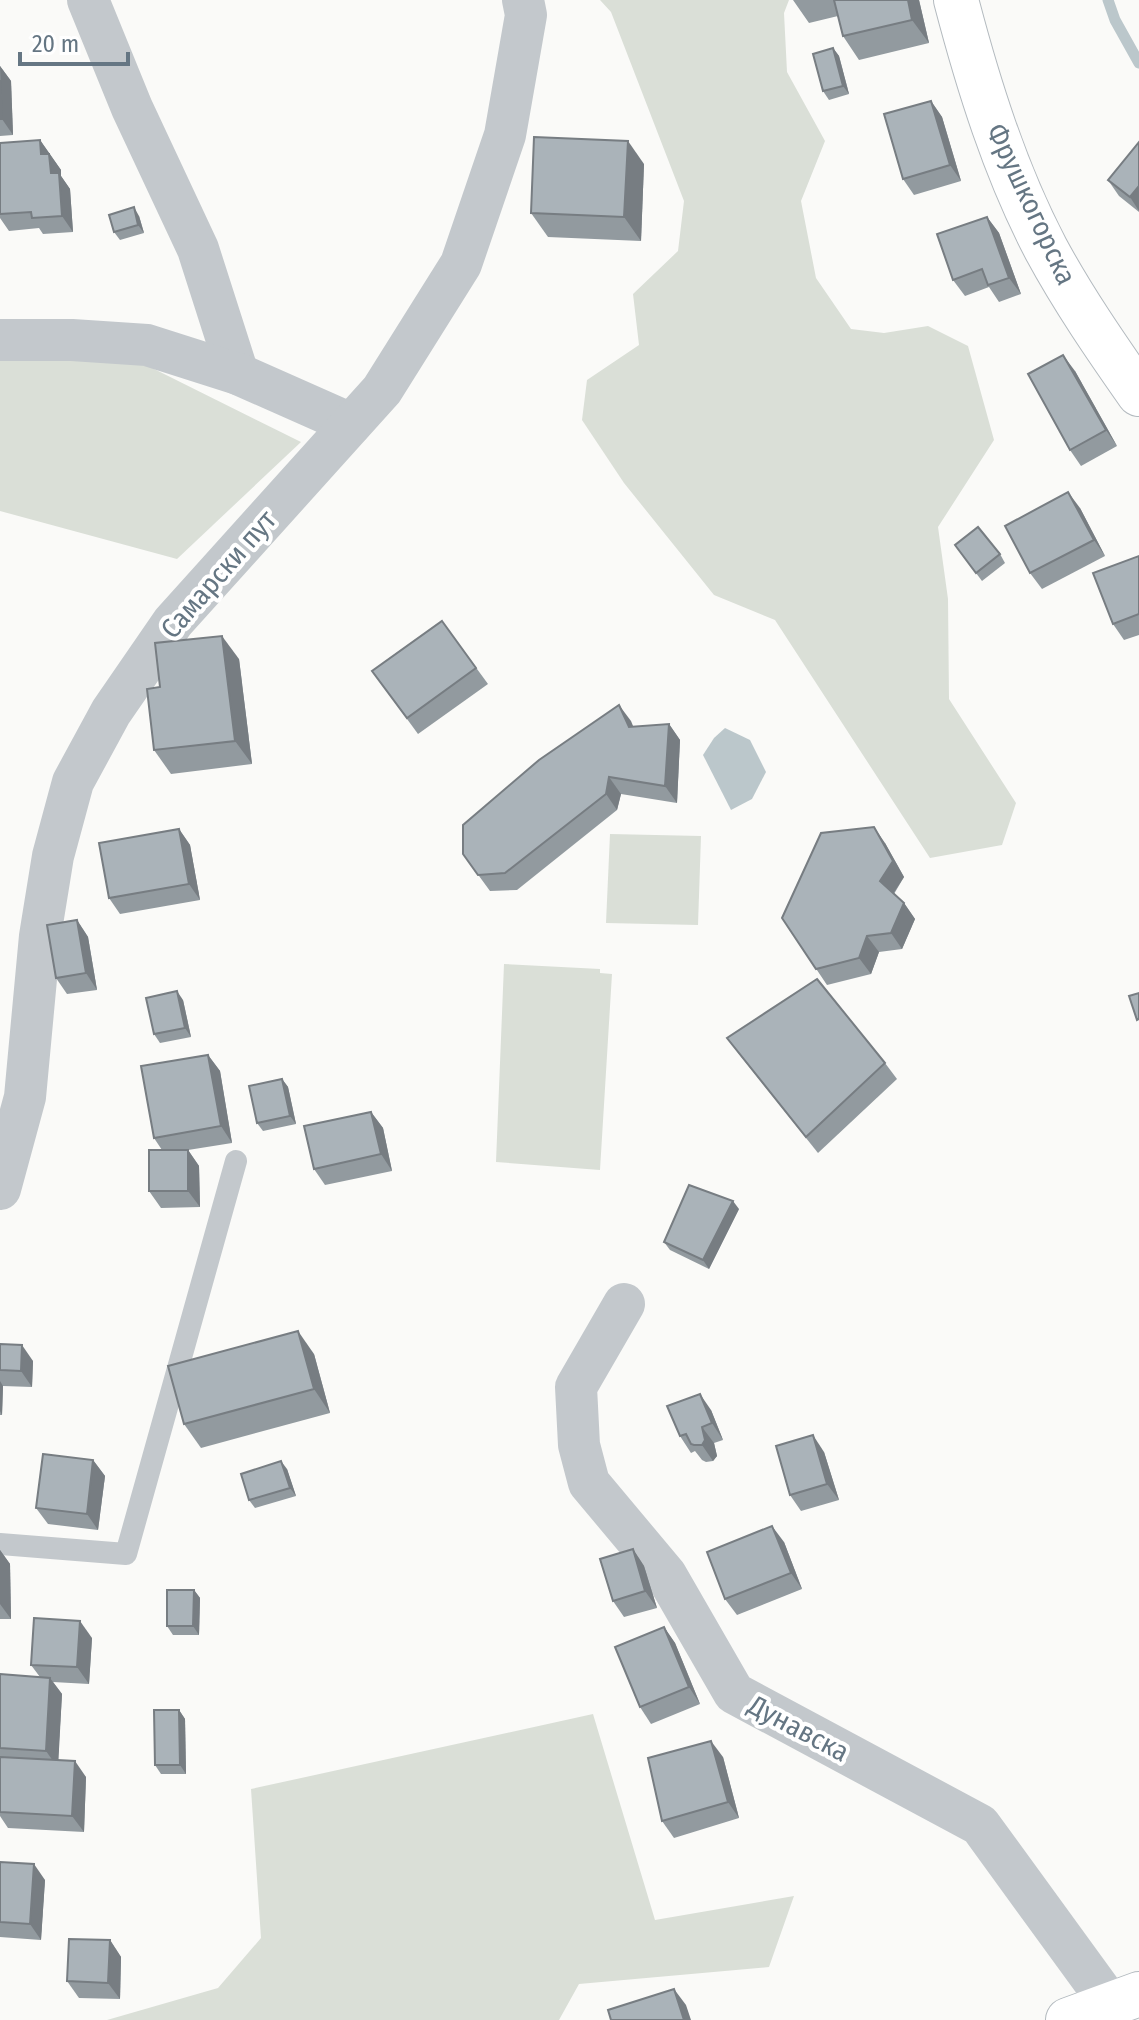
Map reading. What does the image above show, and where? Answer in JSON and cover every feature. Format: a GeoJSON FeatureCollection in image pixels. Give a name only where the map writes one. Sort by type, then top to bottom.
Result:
{"type":"FeatureCollection","features":[{"type":"Feature","properties":{"kind":"street"},"geometry":{"type":"LineString","coordinates":[[88,0],[132,108],[198,249],[238,374]]}},
{"type":"Feature","properties":{"kind":"street","name":"Самарски пут"},"geometry":{"type":"LineString","coordinates":[[0,1189],[25,1097],[16,1009],[40,936],[53,856],[73,782],[111,712],[173,622],[382,390],[461,264],[505,135],[526,15],[523,0]]}},
{"type":"Feature","properties":{"kind":"street","name":"Фрушкогорска"},"geometry":{"type":"LineString","coordinates":[[956,0],[973,66],[1011,170],[1046,248],[1105,346],[1139,394]]}},
{"type":"Feature","properties":{"kind":"street"},"geometry":{"type":"LineString","coordinates":[[0,340],[72,340],[147,345],[238,374],[351,424]]}},
{"type":"Feature","properties":{"kind":"street","name":"Дунавска"},"geometry":{"type":"LineString","coordinates":[[624,1304],[576,1387],[579,1445],[589,1483],[666,1575],[734,1693],[980,1825],[1125,1999],[1068,2020]]}},
{"type":"Feature","properties":{"kind":"lane"},"geometry":{"type":"LineString","coordinates":[[0,1544],[126,1554],[236,1161]]}},
{"type":"Feature","properties":{"kind":"shaded area"},"geometry":{"type":"Polygon","coordinates":[[[600,0],[789,0],[784,13],[787,72],[825,141],[801,201],[816,278],[851,329],[884,333],[928,326],[968,346],[994,440],[938,527],[948,599],[949,699],[1016,803],[1002,845],[930,858],[775,620],[714,595],[624,483],[582,420],[587,380],[639,345],[633,294],[678,251],[684,201],[611,12],[600,0]]]}},
{"type":"Feature","properties":{"kind":"shaded area"},"geometry":{"type":"Polygon","coordinates":[[[128,356],[301,442],[177,559],[0,511],[0,359],[128,356]]]}},
{"type":"Feature","properties":{"kind":"shaded area"},"geometry":{"type":"Polygon","coordinates":[[[725,728],[750,740],[766,772],[752,799],[731,810],[703,755],[725,728]]]}},
{"type":"Feature","properties":{"kind":"shaded area"},"geometry":{"type":"Polygon","coordinates":[[[610,834],[701,836],[698,925],[606,923],[610,834]]]}},
{"type":"Feature","properties":{"kind":"shaded area"},"geometry":{"type":"Polygon","coordinates":[[[504,964],[600,969],[600,973],[612,974],[600,1170],[496,1162],[504,964]]]}},
{"type":"Feature","properties":{"kind":"shaded area"},"geometry":{"type":"Polygon","coordinates":[[[593,1714],[655,1920],[794,1896],[769,1967],[579,1984],[559,2020],[107,2020],[218,1988],[261,1938],[251,1789],[593,1714]]]}},
{"type":"Feature","properties":{"kind":"building"},"geometry":{"type":"Polygon","coordinates":[[[834,0],[908,0],[912,20],[843,36],[834,0]]]}},
{"type":"Feature","properties":{"kind":"building"},"geometry":{"type":"Polygon","coordinates":[[[833,48],[843,86],[823,91],[813,54],[833,48]]]}},
{"type":"Feature","properties":{"kind":"building"},"geometry":{"type":"Polygon","coordinates":[[[931,101],[950,165],[903,179],[884,114],[931,101]]]}},
{"type":"Feature","properties":{"kind":"building"},"geometry":{"type":"Polygon","coordinates":[[[534,137],[628,141],[624,217],[531,213],[534,137]]]}},
{"type":"Feature","properties":{"kind":"building"},"geometry":{"type":"Polygon","coordinates":[[[40,140],[41,154],[49,154],[51,173],[59,173],[62,216],[32,218],[31,212],[0,214],[0,143],[40,140]]]}},
{"type":"Feature","properties":{"kind":"building"},"geometry":{"type":"Polygon","coordinates":[[[1139,142],[1139,186],[1130,197],[1108,180],[1139,142]]]}},
{"type":"Feature","properties":{"kind":"building"},"geometry":{"type":"Polygon","coordinates":[[[134,207],[138,225],[114,232],[109,215],[134,207]]]}},
{"type":"Feature","properties":{"kind":"building"},"geometry":{"type":"Polygon","coordinates":[[[987,217],[1009,278],[988,285],[982,269],[953,280],[937,234],[987,217]]]}},
{"type":"Feature","properties":{"kind":"building"},"geometry":{"type":"Polygon","coordinates":[[[1063,355],[1106,430],[1070,450],[1028,374],[1063,355]]]}},
{"type":"Feature","properties":{"kind":"building"},"geometry":{"type":"Polygon","coordinates":[[[1068,492],[1094,540],[1030,573],[1005,526],[1068,492]]]}},
{"type":"Feature","properties":{"kind":"building"},"geometry":{"type":"Polygon","coordinates":[[[978,527],[1000,554],[976,573],[955,545],[978,527]]]}},
{"type":"Feature","properties":{"kind":"building"},"geometry":{"type":"Polygon","coordinates":[[[1139,556],[1139,614],[1113,624],[1093,573],[1139,556]]]}},
{"type":"Feature","properties":{"kind":"building"},"geometry":{"type":"Polygon","coordinates":[[[442,621],[476,668],[407,718],[372,671],[442,621]]]}},
{"type":"Feature","properties":{"kind":"building"},"geometry":{"type":"Polygon","coordinates":[[[222,636],[235,741],[154,750],[147,689],[160,687],[155,643],[222,636]]]}},
{"type":"Feature","properties":{"kind":"building"},"geometry":{"type":"Polygon","coordinates":[[[619,705],[629,727],[669,724],[665,786],[609,777],[606,794],[505,873],[478,875],[463,854],[463,825],[539,760],[619,705]]]}},
{"type":"Feature","properties":{"kind":"building"},"geometry":{"type":"Polygon","coordinates":[[[874,827],[893,861],[880,881],[904,903],[891,933],[867,936],[859,958],[816,969],[782,918],[821,833],[874,827]]]}},
{"type":"Feature","properties":{"kind":"building"},"geometry":{"type":"Polygon","coordinates":[[[179,829],[189,884],[109,898],[99,843],[179,829]]]}},
{"type":"Feature","properties":{"kind":"building"},"geometry":{"type":"Polygon","coordinates":[[[77,920],[86,973],[56,978],[47,925],[77,920]]]}},
{"type":"Feature","properties":{"kind":"building"},"geometry":{"type":"Polygon","coordinates":[[[817,979],[885,1063],[806,1137],[727,1038],[817,979]]]}},
{"type":"Feature","properties":{"kind":"building"},"geometry":{"type":"Polygon","coordinates":[[[177,991],[185,1028],[154,1034],[146,998],[177,991]]]}},
{"type":"Feature","properties":{"kind":"building"},"geometry":{"type":"Polygon","coordinates":[[[1139,993],[1139,1019],[1137,1020],[1129,996],[1139,993]]]}},
{"type":"Feature","properties":{"kind":"building"},"geometry":{"type":"Polygon","coordinates":[[[208,1055],[221,1126],[154,1138],[141,1066],[208,1055]]]}},
{"type":"Feature","properties":{"kind":"building"},"geometry":{"type":"Polygon","coordinates":[[[282,1079],[290,1116],[257,1123],[249,1086],[282,1079]]]}},
{"type":"Feature","properties":{"kind":"building"},"geometry":{"type":"Polygon","coordinates":[[[371,1112],[381,1154],[314,1169],[304,1126],[371,1112]]]}},
{"type":"Feature","properties":{"kind":"building"},"geometry":{"type":"Polygon","coordinates":[[[149,1150],[188,1150],[188,1191],[149,1191],[149,1150]]]}},
{"type":"Feature","properties":{"kind":"building"},"geometry":{"type":"Polygon","coordinates":[[[689,1185],[733,1201],[703,1260],[664,1242],[689,1185]]]}},
{"type":"Feature","properties":{"kind":"building"},"geometry":{"type":"Polygon","coordinates":[[[298,1331],[314,1389],[184,1424],[168,1366],[298,1331]]]}},
{"type":"Feature","properties":{"kind":"building"},"geometry":{"type":"Polygon","coordinates":[[[0,1344],[22,1345],[21,1371],[0,1370],[0,1344]]]}},
{"type":"Feature","properties":{"kind":"building"},"geometry":{"type":"Polygon","coordinates":[[[700,1394],[712,1423],[702,1427],[705,1440],[702,1445],[694,1445],[686,1434],[680,1436],[667,1406],[700,1394]]]}},
{"type":"Feature","properties":{"kind":"building"},"geometry":{"type":"Polygon","coordinates":[[[813,1435],[827,1484],[790,1495],[776,1446],[813,1435]]]}},
{"type":"Feature","properties":{"kind":"building"},"geometry":{"type":"Polygon","coordinates":[[[43,1454],[93,1460],[87,1514],[36,1508],[43,1454]]]}},
{"type":"Feature","properties":{"kind":"building"},"geometry":{"type":"Polygon","coordinates":[[[281,1461],[290,1488],[249,1500],[241,1474],[281,1461]]]}},
{"type":"Feature","properties":{"kind":"building"},"geometry":{"type":"Polygon","coordinates":[[[772,1526],[791,1573],[725,1599],[707,1552],[772,1526]]]}},
{"type":"Feature","properties":{"kind":"building"},"geometry":{"type":"Polygon","coordinates":[[[633,1549],[645,1591],[613,1601],[600,1559],[633,1549]]]}},
{"type":"Feature","properties":{"kind":"building"},"geometry":{"type":"Polygon","coordinates":[[[167,1590],[194,1590],[193,1626],[167,1626],[167,1590]]]}},
{"type":"Feature","properties":{"kind":"building"},"geometry":{"type":"Polygon","coordinates":[[[34,1618],[80,1621],[77,1667],[31,1665],[34,1618]]]}},
{"type":"Feature","properties":{"kind":"building"},"geometry":{"type":"Polygon","coordinates":[[[664,1627],[689,1687],[640,1707],[615,1647],[664,1627]]]}},
{"type":"Feature","properties":{"kind":"building"},"geometry":{"type":"Polygon","coordinates":[[[0,1674],[50,1678],[46,1751],[0,1748],[0,1674]]]}},
{"type":"Feature","properties":{"kind":"building"},"geometry":{"type":"Polygon","coordinates":[[[154,1710],[179,1710],[180,1765],[155,1765],[154,1710]]]}},
{"type":"Feature","properties":{"kind":"building"},"geometry":{"type":"Polygon","coordinates":[[[711,1741],[728,1802],[662,1821],[648,1758],[711,1741]]]}},
{"type":"Feature","properties":{"kind":"building"},"geometry":{"type":"Polygon","coordinates":[[[0,1757],[75,1761],[72,1816],[0,1812],[0,1757]]]}},
{"type":"Feature","properties":{"kind":"building"},"geometry":{"type":"Polygon","coordinates":[[[0,1862],[34,1864],[30,1924],[0,1922],[0,1862]]]}},
{"type":"Feature","properties":{"kind":"building"},"geometry":{"type":"Polygon","coordinates":[[[69,1939],[110,1940],[108,1983],[67,1981],[69,1939]]]}},
{"type":"Feature","properties":{"kind":"building"},"geometry":{"type":"Polygon","coordinates":[[[674,1989],[684,2020],[611,2020],[608,2010],[674,1989]]]}},
{"type":"Feature","properties":{"kind":"waterway"},"geometry":{"type":"LineString","coordinates":[[1108,0],[1115,20],[1139,63]]}}]}
